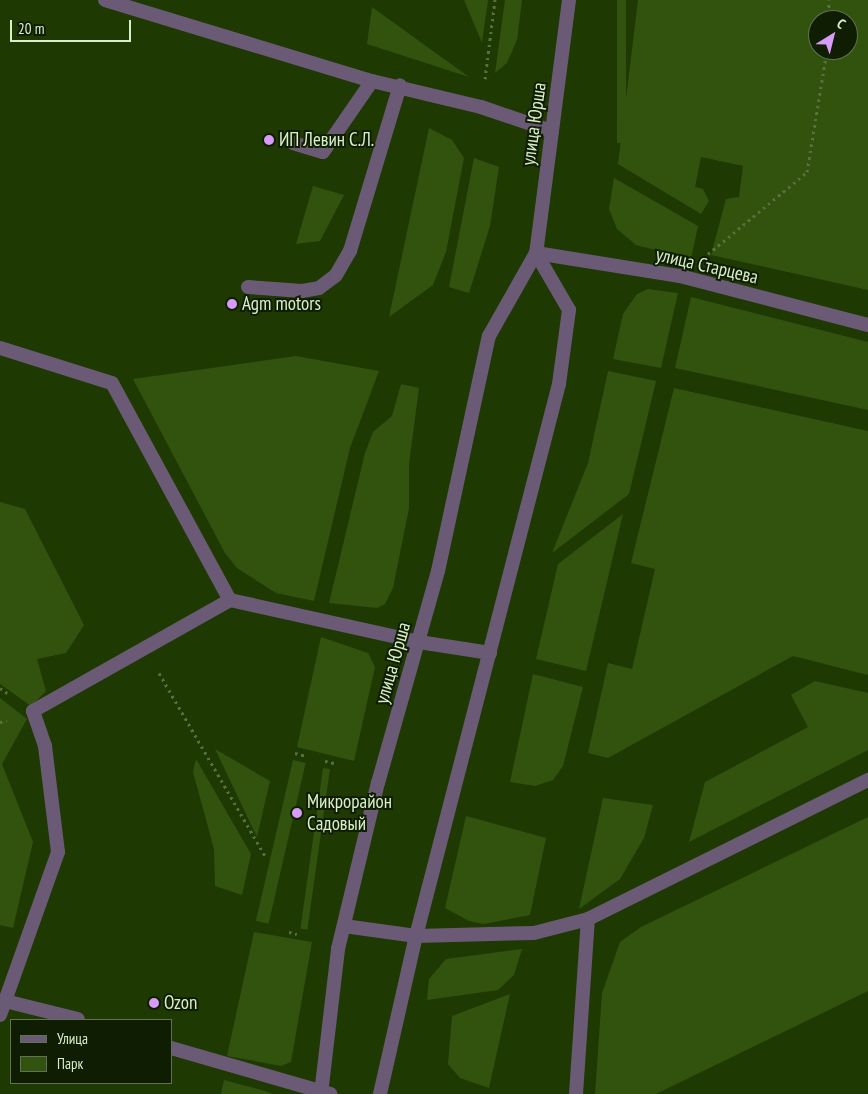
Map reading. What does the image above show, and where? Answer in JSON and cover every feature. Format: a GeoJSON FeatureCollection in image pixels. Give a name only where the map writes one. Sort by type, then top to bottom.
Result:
{"type":"FeatureCollection","features":[{"type":"Feature","properties":{"kind":"street"},"geometry":{"type":"LineString","coordinates":[[105,0],[372,80],[400,85],[481,107],[552,131]]}},
{"type":"Feature","properties":{"kind":"street","name":"улица Юрша"},"geometry":{"type":"LineString","coordinates":[[324,1093],[344,926],[419,642],[489,336],[536,253],[569,0]]}},
{"type":"Feature","properties":{"kind":"street"},"geometry":{"type":"LineString","coordinates":[[293,143],[324,152],[372,80]]}},
{"type":"Feature","properties":{"kind":"street"},"geometry":{"type":"LineString","coordinates":[[248,287],[302,291],[319,288],[336,275],[350,251],[400,85]]}},
{"type":"Feature","properties":{"kind":"street"},"geometry":{"type":"LineString","coordinates":[[380,1094],[416,936],[559,384],[569,310],[536,253]]}},
{"type":"Feature","properties":{"kind":"street","name":"улица Старцева"},"geometry":{"type":"LineString","coordinates":[[536,253],[680,276],[868,325]]}},
{"type":"Feature","properties":{"kind":"street"},"geometry":{"type":"LineString","coordinates":[[0,348],[112,383],[230,600]]}},
{"type":"Feature","properties":{"kind":"street"},"geometry":{"type":"LineString","coordinates":[[0,1015],[58,852],[45,746],[33,711],[230,600],[419,642],[490,653]]}},
{"type":"Feature","properties":{"kind":"street"},"geometry":{"type":"LineString","coordinates":[[344,926],[416,936],[534,933],[588,919],[868,780]]}},
{"type":"Feature","properties":{"kind":"street"},"geometry":{"type":"LineString","coordinates":[[576,1094],[588,919]]}},
{"type":"Feature","properties":{"kind":"street"},"geometry":{"type":"LineString","coordinates":[[5,1001],[78,1019]]}},
{"type":"Feature","properties":{"kind":"street"},"geometry":{"type":"LineString","coordinates":[[172,1048],[324,1093]]}},
{"type":"Feature","properties":{"kind":"path"},"geometry":{"type":"LineString","coordinates":[[481,107],[495,0]]}},
{"type":"Feature","properties":{"kind":"path"},"geometry":{"type":"LineString","coordinates":[[700,259],[746,226],[807,172],[825,60]]}},
{"type":"Feature","properties":{"kind":"path"},"geometry":{"type":"LineString","coordinates":[[144,647],[265,856]]}},
{"type":"Feature","properties":{"kind":"path"},"geometry":{"type":"LineString","coordinates":[[295,753],[306,756]]}},
{"type":"Feature","properties":{"kind":"path"},"geometry":{"type":"LineString","coordinates":[[325,761],[334,763]]}},
{"type":"Feature","properties":{"kind":"path"},"geometry":{"type":"LineString","coordinates":[[289,932],[297,934]]}},
{"type":"Feature","properties":{"kind":"green space"},"geometry":{"type":"Polygon","coordinates":[[[464,0],[488,0],[482,43],[464,0]]]}},
{"type":"Feature","properties":{"kind":"green space"},"geometry":{"type":"Polygon","coordinates":[[[505,0],[522,0],[517,40],[507,63],[495,73],[505,0]]]}},
{"type":"Feature","properties":{"kind":"green space"},"geometry":{"type":"Polygon","coordinates":[[[617,0],[626,0],[626,143],[617,143],[617,0]]]}},
{"type":"Feature","properties":{"kind":"green space"},"geometry":{"type":"Polygon","coordinates":[[[638,0],[868,0],[868,290],[711,255],[726,199],[739,197],[743,166],[701,157],[695,187],[703,189],[709,201],[701,214],[618,164],[638,0]]]}},
{"type":"Feature","properties":{"kind":"green space"},"geometry":{"type":"Polygon","coordinates":[[[372,7],[469,77],[367,44],[372,7]]]}},
{"type":"Feature","properties":{"kind":"green space"},"geometry":{"type":"Polygon","coordinates":[[[429,128],[452,140],[464,158],[446,252],[433,285],[389,317],[429,128]]]}},
{"type":"Feature","properties":{"kind":"green space"},"geometry":{"type":"Polygon","coordinates":[[[474,158],[499,167],[490,226],[469,293],[449,287],[474,158]]]}},
{"type":"Feature","properties":{"kind":"green space"},"geometry":{"type":"Polygon","coordinates":[[[614,178],[698,226],[691,259],[636,245],[617,229],[609,209],[614,178]]]}},
{"type":"Feature","properties":{"kind":"green space"},"geometry":{"type":"Polygon","coordinates":[[[313,186],[344,195],[320,241],[296,244],[313,186]]]}},
{"type":"Feature","properties":{"kind":"green space"},"geometry":{"type":"Polygon","coordinates":[[[648,289],[678,293],[661,368],[613,359],[623,314],[637,294],[648,289]]]}},
{"type":"Feature","properties":{"kind":"green space"},"geometry":{"type":"Polygon","coordinates":[[[691,297],[868,342],[868,410],[675,368],[691,297]]]}},
{"type":"Feature","properties":{"kind":"green space"},"geometry":{"type":"Polygon","coordinates":[[[296,356],[379,371],[350,448],[314,601],[276,593],[237,568],[225,553],[133,379],[296,356]]]}},
{"type":"Feature","properties":{"kind":"green space"},"geometry":{"type":"Polygon","coordinates":[[[608,371],[656,381],[629,494],[552,553],[588,463],[608,371]]]}},
{"type":"Feature","properties":{"kind":"green space"},"geometry":{"type":"Polygon","coordinates":[[[401,384],[419,388],[409,464],[409,508],[393,588],[385,604],[377,608],[329,603],[365,453],[373,432],[392,416],[401,384]]]}},
{"type":"Feature","properties":{"kind":"green space"},"geometry":{"type":"Polygon","coordinates":[[[674,388],[868,431],[868,675],[793,656],[608,758],[588,753],[608,663],[632,669],[655,569],[631,563],[674,388]]]}},
{"type":"Feature","properties":{"kind":"green space"},"geometry":{"type":"Polygon","coordinates":[[[0,502],[25,509],[84,625],[66,653],[37,659],[46,691],[31,706],[0,684],[0,502]]]}},
{"type":"Feature","properties":{"kind":"green space"},"geometry":{"type":"Polygon","coordinates":[[[623,514],[586,671],[536,659],[558,564],[623,514]]]}},
{"type":"Feature","properties":{"kind":"green space"},"geometry":{"type":"Polygon","coordinates":[[[321,637],[368,653],[375,667],[354,761],[297,747],[321,637]]]}},
{"type":"Feature","properties":{"kind":"green space"},"geometry":{"type":"Polygon","coordinates":[[[533,674],[583,687],[563,766],[553,780],[535,786],[510,782],[533,674]]]}},
{"type":"Feature","properties":{"kind":"green space"},"geometry":{"type":"Polygon","coordinates":[[[815,681],[868,693],[868,750],[689,842],[705,782],[808,727],[791,695],[815,681]]]}},
{"type":"Feature","properties":{"kind":"green space"},"geometry":{"type":"Polygon","coordinates":[[[0,698],[27,719],[2,764],[33,842],[13,928],[0,925],[0,698]]]}},
{"type":"Feature","properties":{"kind":"green space"},"geometry":{"type":"Polygon","coordinates":[[[215,749],[270,781],[257,837],[215,749]]]}},
{"type":"Feature","properties":{"kind":"green space"},"geometry":{"type":"Polygon","coordinates":[[[196,759],[251,854],[242,895],[215,886],[214,849],[193,772],[196,759]]]}},
{"type":"Feature","properties":{"kind":"green space"},"geometry":{"type":"Polygon","coordinates":[[[293,760],[306,763],[269,924],[256,921],[293,760]]]}},
{"type":"Feature","properties":{"kind":"green space"},"geometry":{"type":"Polygon","coordinates":[[[323,768],[330,769],[307,929],[300,928],[323,768]]]}},
{"type":"Feature","properties":{"kind":"green space"},"geometry":{"type":"Polygon","coordinates":[[[603,798],[653,805],[644,838],[620,879],[579,909],[603,798]]]}},
{"type":"Feature","properties":{"kind":"green space"},"geometry":{"type":"Polygon","coordinates":[[[466,816],[546,838],[530,915],[484,924],[469,921],[445,908],[466,816]]]}},
{"type":"Feature","properties":{"kind":"green space"},"geometry":{"type":"Polygon","coordinates":[[[868,817],[868,991],[656,1094],[595,1094],[602,993],[620,942],[641,927],[868,817]]]}},
{"type":"Feature","properties":{"kind":"green space"},"geometry":{"type":"Polygon","coordinates":[[[254,932],[312,942],[291,1062],[281,1066],[227,1056],[254,932]]]}},
{"type":"Feature","properties":{"kind":"green space"},"geometry":{"type":"Polygon","coordinates":[[[522,949],[514,975],[498,990],[427,1000],[429,979],[446,959],[522,949]]]}},
{"type":"Feature","properties":{"kind":"green space"},"geometry":{"type":"Polygon","coordinates":[[[510,994],[489,1088],[460,1078],[448,1064],[452,1016],[510,994]]]}},
{"type":"Feature","properties":{"kind":"green space"},"geometry":{"type":"Polygon","coordinates":[[[224,1080],[262,1090],[273,1094],[221,1094],[224,1080]]]}},
{"type":"Feature","properties":{"kind":"place","name":"ИП Левин С.Л."},"geometry":{"type":"Point","coordinates":[269,140]}},
{"type":"Feature","properties":{"kind":"place","name":"Agm motors"},"geometry":{"type":"Point","coordinates":[232,304]}},
{"type":"Feature","properties":{"kind":"place","name":"Микрорайон Садовый"},"geometry":{"type":"Point","coordinates":[297,813]}},
{"type":"Feature","properties":{"kind":"place","name":"Ozon"},"geometry":{"type":"Point","coordinates":[154,1003]}}]}
